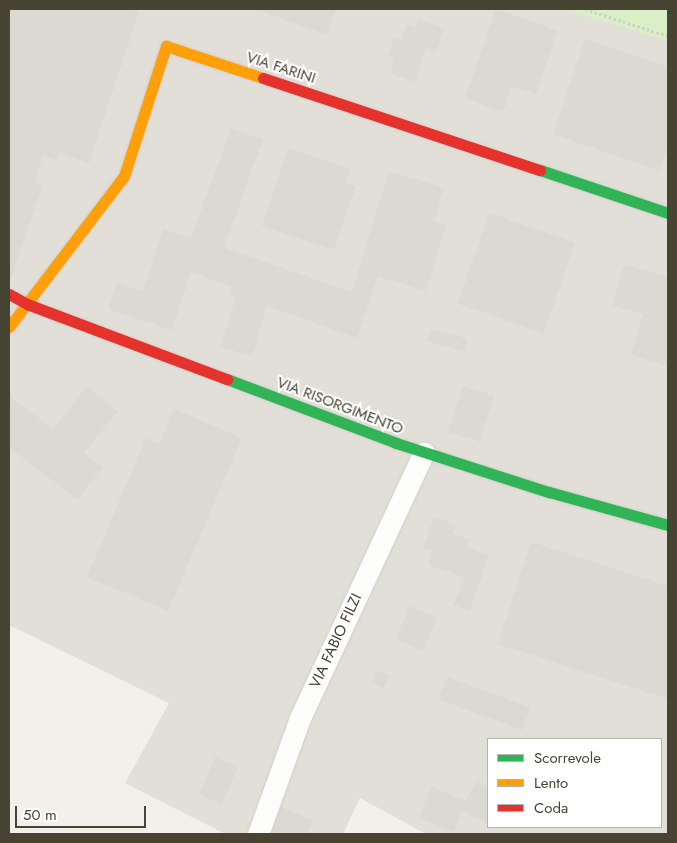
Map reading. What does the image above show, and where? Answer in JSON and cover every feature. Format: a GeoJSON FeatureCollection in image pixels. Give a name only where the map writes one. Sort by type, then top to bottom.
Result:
{"type":"FeatureCollection","features":[{"type":"Feature","properties":{"kind":"street","name":"VIA FARINI"},"geometry":{"type":"LineString","coordinates":[[27,304],[124,176],[166,46],[668,213]]}},
{"type":"Feature","properties":{"kind":"street","name":"VIA RISORGIMENTO"},"geometry":{"type":"LineString","coordinates":[[9,294],[27,304],[424,452],[668,525]]}},
{"type":"Feature","properties":{"kind":"street"},"geometry":{"type":"LineString","coordinates":[[9,327],[27,304]]}},
{"type":"Feature","properties":{"kind":"street","name":"VIA FABIO FILZI"},"geometry":{"type":"LineString","coordinates":[[258,834],[300,718],[424,452]]}},
{"type":"Feature","properties":{"kind":"path"},"geometry":{"type":"LineString","coordinates":[[585,9],[668,36]]}},
{"type":"Feature","properties":{"kind":"shaded area"},"geometry":{"type":"Polygon","coordinates":[[[9,9],[668,9],[668,834],[426,834],[360,798],[343,834],[225,834],[125,783],[169,703],[9,625],[9,9]]]}},
{"type":"Feature","properties":{"kind":"green space"},"geometry":{"type":"Polygon","coordinates":[[[564,9],[668,9],[668,41],[564,9]]]}},
{"type":"Feature","properties":{"kind":"building"},"geometry":{"type":"Polygon","coordinates":[[[9,9],[128,9],[139,12],[89,163],[59,153],[57,160],[43,156],[35,182],[43,185],[11,278],[9,278],[9,9]]]}},
{"type":"Feature","properties":{"kind":"building"},"geometry":{"type":"Polygon","coordinates":[[[255,9],[336,9],[327,35],[255,9]]]}},
{"type":"Feature","properties":{"kind":"building"},"geometry":{"type":"Polygon","coordinates":[[[496,9],[558,31],[536,94],[512,86],[503,112],[465,98],[496,9]]]}},
{"type":"Feature","properties":{"kind":"building"},"geometry":{"type":"Polygon","coordinates":[[[418,20],[444,28],[436,51],[426,48],[415,82],[390,73],[395,59],[388,56],[394,38],[402,40],[407,24],[416,27],[418,20]]]}},
{"type":"Feature","properties":{"kind":"building"},"geometry":{"type":"Polygon","coordinates":[[[585,39],[668,67],[668,146],[660,171],[553,134],[585,39]]]}},
{"type":"Feature","properties":{"kind":"building"},"geometry":{"type":"Polygon","coordinates":[[[231,128],[263,139],[224,248],[352,292],[389,171],[444,188],[434,221],[446,225],[426,291],[378,276],[357,338],[267,306],[252,356],[221,347],[236,296],[230,294],[233,287],[191,272],[172,330],[108,309],[117,282],[143,291],[163,229],[191,238],[231,128]]]}},
{"type":"Feature","properties":{"kind":"building"},"geometry":{"type":"Polygon","coordinates":[[[288,148],[350,169],[345,183],[356,186],[334,250],[262,226],[288,148]]]}},
{"type":"Feature","properties":{"kind":"building"},"geometry":{"type":"Polygon","coordinates":[[[489,213],[575,243],[544,333],[458,304],[489,213]]]}},
{"type":"Feature","properties":{"kind":"building"},"geometry":{"type":"Polygon","coordinates":[[[624,264],[668,277],[668,366],[631,355],[643,314],[612,306],[624,264]]]}},
{"type":"Feature","properties":{"kind":"building"},"geometry":{"type":"Polygon","coordinates":[[[431,329],[468,339],[464,351],[428,342],[431,329]]]}},
{"type":"Feature","properties":{"kind":"building"},"geometry":{"type":"Polygon","coordinates":[[[87,386],[118,411],[84,453],[103,467],[78,500],[9,448],[9,396],[53,429],[87,386]]]}},
{"type":"Feature","properties":{"kind":"building"},"geometry":{"type":"Polygon","coordinates":[[[463,386],[494,396],[480,442],[448,432],[463,386]]]}},
{"type":"Feature","properties":{"kind":"building"},"geometry":{"type":"Polygon","coordinates":[[[174,409],[242,438],[168,611],[87,577],[146,438],[160,444],[174,409]]]}},
{"type":"Feature","properties":{"kind":"building"},"geometry":{"type":"Polygon","coordinates":[[[434,517],[456,525],[453,534],[470,540],[468,548],[489,555],[470,611],[454,605],[465,577],[428,565],[433,551],[423,548],[434,517]]]}},
{"type":"Feature","properties":{"kind":"building"},"geometry":{"type":"Polygon","coordinates":[[[531,542],[668,586],[668,699],[498,644],[531,542]]]}},
{"type":"Feature","properties":{"kind":"building"},"geometry":{"type":"Polygon","coordinates":[[[410,606],[437,618],[423,651],[395,639],[410,606]]]}},
{"type":"Feature","properties":{"kind":"building"},"geometry":{"type":"Polygon","coordinates":[[[377,670],[390,676],[384,689],[371,683],[377,670]]]}},
{"type":"Feature","properties":{"kind":"building"},"geometry":{"type":"Polygon","coordinates":[[[447,677],[531,707],[522,730],[439,700],[447,677]]]}},
{"type":"Feature","properties":{"kind":"building"},"geometry":{"type":"Polygon","coordinates":[[[215,757],[238,767],[222,805],[199,795],[215,757]]]}},
{"type":"Feature","properties":{"kind":"building"},"geometry":{"type":"Polygon","coordinates":[[[477,781],[487,786],[487,823],[462,810],[454,832],[419,818],[431,787],[466,801],[477,781]]]}},
{"type":"Feature","properties":{"kind":"building"},"geometry":{"type":"Polygon","coordinates":[[[281,807],[313,820],[308,834],[271,834],[281,807]]]}},
{"type":"Feature","properties":{"kind":"traffic: fast"},"geometry":{"type":"LineString","coordinates":[[540,170],[668,213]]}},
{"type":"Feature","properties":{"kind":"traffic: fast"},"geometry":{"type":"LineString","coordinates":[[227,379],[396,443],[549,492],[668,525]]}},
{"type":"Feature","properties":{"kind":"traffic: slow"},"geometry":{"type":"LineString","coordinates":[[9,327],[124,176],[166,46],[263,78]]}},
{"type":"Feature","properties":{"kind":"traffic: jam"},"geometry":{"type":"LineString","coordinates":[[263,78],[540,170]]}},
{"type":"Feature","properties":{"kind":"traffic: jam"},"geometry":{"type":"LineString","coordinates":[[9,294],[27,304],[227,379]]}}]}
